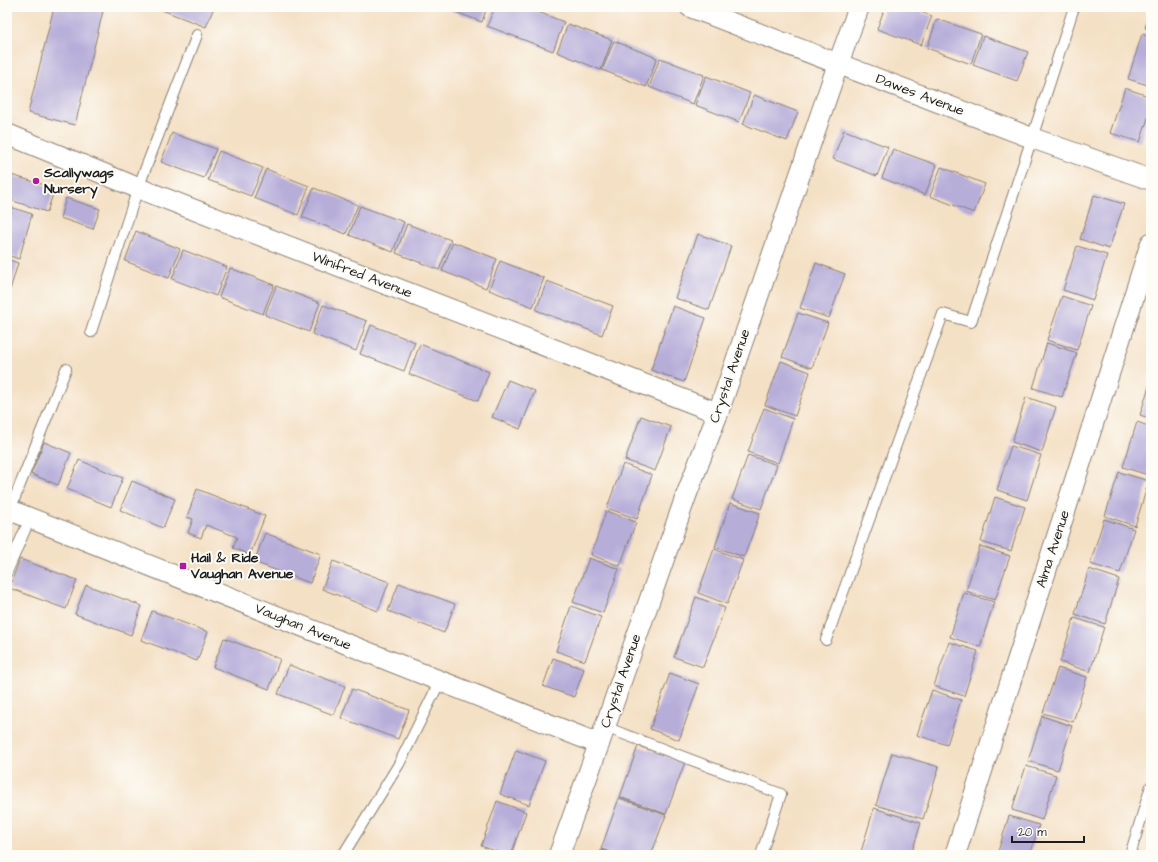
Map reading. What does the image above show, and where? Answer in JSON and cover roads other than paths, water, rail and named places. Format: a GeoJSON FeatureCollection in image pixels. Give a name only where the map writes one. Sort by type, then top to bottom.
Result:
{"type":"FeatureCollection","features":[{"type":"Feature","properties":{"kind":"street","name":"Dawes Avenue"},"geometry":{"type":"LineString","coordinates":[[690,7],[1032,138],[1151,180]]}},
{"type":"Feature","properties":{"kind":"street","name":"Crystal Avenue"},"geometry":{"type":"LineString","coordinates":[[559,855],[686,496],[718,413],[859,7]]}},
{"type":"Feature","properties":{"kind":"street","name":"Winifred Avenue"},"geometry":{"type":"LineString","coordinates":[[7,134],[138,188],[718,413]]}},
{"type":"Feature","properties":{"kind":"street","name":"Alma Avenue"},"geometry":{"type":"LineString","coordinates":[[955,855],[1151,243]]}},
{"type":"Feature","properties":{"kind":"street","name":"Vaughan Avenue"},"geometry":{"type":"LineString","coordinates":[[8,509],[440,681],[602,736]]}},
{"type":"Feature","properties":{"kind":"lane"},"geometry":{"type":"LineString","coordinates":[[826,640],[943,314],[971,322],[1074,7]]}},
{"type":"Feature","properties":{"kind":"lane"},"geometry":{"type":"LineString","coordinates":[[91,332],[138,188],[197,35]]}},
{"type":"Feature","properties":{"kind":"lane"},"geometry":{"type":"LineString","coordinates":[[8,509],[66,370]]}},
{"type":"Feature","properties":{"kind":"lane"},"geometry":{"type":"LineString","coordinates":[[7,572],[30,518]]}},
{"type":"Feature","properties":{"kind":"lane"},"geometry":{"type":"LineString","coordinates":[[343,855],[399,764],[440,681]]}},
{"type":"Feature","properties":{"kind":"lane"},"geometry":{"type":"LineString","coordinates":[[602,736],[782,794],[760,855]]}},
{"type":"Feature","properties":{"kind":"lane"},"geometry":{"type":"LineString","coordinates":[[1130,855],[1151,786]]}},
{"type":"Feature","properties":{"kind":"place","name":"Scallywags Nursery"},"geometry":{"type":"Point","coordinates":[36,181]}},
{"type":"Feature","properties":{"kind":"place","name":"Hail & Ride Vaughan Avenue"},"geometry":{"type":"Point","coordinates":[183,566]}}]}
